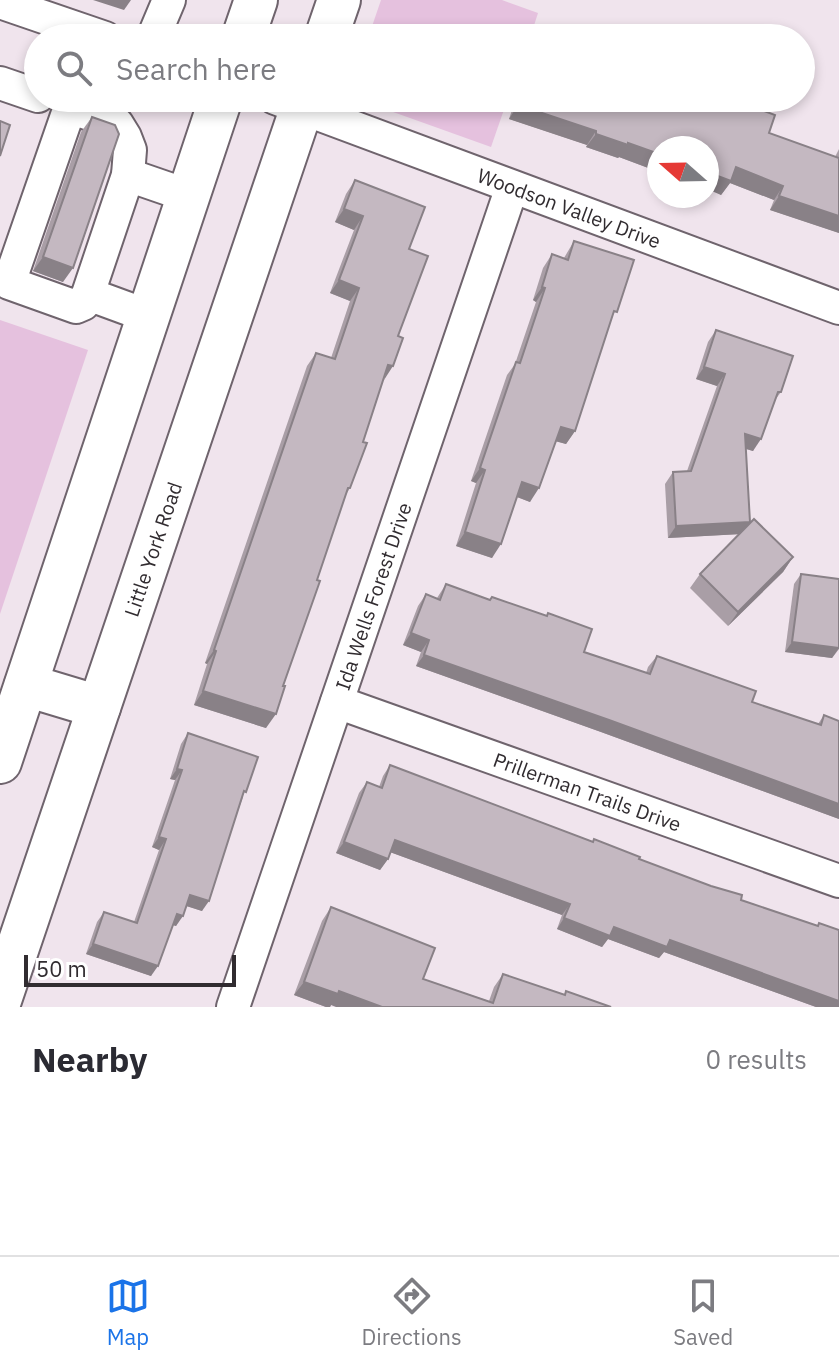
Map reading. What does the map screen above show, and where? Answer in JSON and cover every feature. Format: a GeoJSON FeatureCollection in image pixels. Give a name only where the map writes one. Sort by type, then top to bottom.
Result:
{"type":"FeatureCollection","features":[{"type":"Feature","properties":{"kind":"main road"},"geometry":{"type":"LineString","coordinates":[[248,24],[256,0]]}},
{"type":"Feature","properties":{"kind":"main road"},"geometry":{"type":"LineString","coordinates":[[331,24],[339,0]]}},
{"type":"Feature","properties":{"kind":"main road"},"geometry":{"type":"LineString","coordinates":[[0,762],[216,112]]}},
{"type":"Feature","properties":{"kind":"main road","name":"Little York Road"},"geometry":{"type":"LineString","coordinates":[[0,1000],[99,707],[290,112]]}},
{"type":"Feature","properties":{"kind":"main road"},"geometry":{"type":"LineString","coordinates":[[26,685],[99,707]]}},
{"type":"Feature","properties":{"kind":"street"},"geometry":{"type":"LineString","coordinates":[[159,24],[169,0]]}},
{"type":"Feature","properties":{"kind":"street"},"geometry":{"type":"LineString","coordinates":[[0,2],[62,24]]}},
{"type":"Feature","properties":{"kind":"street"},"geometry":{"type":"LineString","coordinates":[[0,83],[24,91]]}},
{"type":"Feature","properties":{"kind":"street"},"geometry":{"type":"LineString","coordinates":[[60,112],[9,283],[76,307],[83,304],[88,294],[128,175],[130,150],[117,124],[89,112]]}},
{"type":"Feature","properties":{"kind":"street","name":"Woodson Valley Drive"},"geometry":{"type":"LineString","coordinates":[[322,112],[512,187],[839,308]]}},
{"type":"Feature","properties":{"kind":"street"},"geometry":{"type":"LineString","coordinates":[[128,175],[189,196]]}},
{"type":"Feature","properties":{"kind":"street","name":"Ida Wells Forest Drive"},"geometry":{"type":"LineString","coordinates":[[233,1007],[512,187]]}},
{"type":"Feature","properties":{"kind":"street"},"geometry":{"type":"LineString","coordinates":[[88,294],[148,316]]}},
{"type":"Feature","properties":{"kind":"street","name":"Prillerman Trails Drive"},"geometry":{"type":"LineString","coordinates":[[337,702],[839,881]]}},
{"type":"Feature","properties":{"kind":"shaded area"},"geometry":{"type":"Polygon","coordinates":[[[381,0],[502,0],[538,13],[534,24],[373,24],[381,0]]]}},
{"type":"Feature","properties":{"kind":"shaded area"},"geometry":{"type":"Polygon","coordinates":[[[393,112],[503,112],[491,147],[393,112]]]}},
{"type":"Feature","properties":{"kind":"shaded area"},"geometry":{"type":"Polygon","coordinates":[[[0,320],[88,350],[0,614],[0,320]]]}},
{"type":"Feature","properties":{"kind":"building"},"geometry":{"type":"Polygon","coordinates":[[[539,112],[767,112],[775,115],[769,133],[839,158],[839,216],[779,196],[783,186],[736,167],[731,181],[719,176],[719,136],[647,136],[647,150],[596,134],[596,131],[539,112]]]}},
{"type":"Feature","properties":{"kind":"building"},"geometry":{"type":"Polygon","coordinates":[[[92,117],[115,125],[119,134],[73,268],[43,257],[92,117]]]}},
{"type":"Feature","properties":{"kind":"building"},"geometry":{"type":"Polygon","coordinates":[[[0,121],[10,125],[0,156],[0,121]]]}},
{"type":"Feature","properties":{"kind":"building"},"geometry":{"type":"Polygon","coordinates":[[[355,180],[425,207],[409,249],[428,256],[398,336],[403,338],[393,366],[388,365],[363,442],[367,443],[348,488],[317,580],[320,581],[276,714],[203,691],[214,650],[316,353],[335,359],[359,288],[339,280],[363,216],[344,209],[355,180]]]}},
{"type":"Feature","properties":{"kind":"building"},"geometry":{"type":"Polygon","coordinates":[[[574,241],[634,260],[575,431],[561,427],[539,488],[522,482],[501,544],[465,532],[485,470],[480,468],[516,362],[520,363],[545,288],[542,287],[552,254],[568,260],[574,241]]]}},
{"type":"Feature","properties":{"kind":"building"},"geometry":{"type":"Polygon","coordinates":[[[716,330],[793,356],[761,439],[745,434],[750,522],[676,526],[673,472],[691,471],[725,374],[704,367],[716,330]]]}},
{"type":"Feature","properties":{"kind":"building"},"geometry":{"type":"Polygon","coordinates":[[[754,519],[793,557],[738,612],[700,574],[754,519]]]}},
{"type":"Feature","properties":{"kind":"building"},"geometry":{"type":"Polygon","coordinates":[[[801,574],[839,579],[839,648],[792,642],[801,574]]]}},
{"type":"Feature","properties":{"kind":"building"},"geometry":{"type":"Polygon","coordinates":[[[446,584],[592,629],[584,652],[650,674],[657,656],[756,691],[752,702],[821,725],[824,715],[839,721],[839,804],[424,655],[429,640],[411,633],[426,594],[440,600],[446,584]]]}},
{"type":"Feature","properties":{"kind":"building"},"geometry":{"type":"Polygon","coordinates":[[[188,733],[258,757],[209,901],[190,895],[183,916],[177,914],[158,966],[93,944],[104,912],[137,923],[166,839],[159,837],[182,770],[177,769],[188,733]]]}},
{"type":"Feature","properties":{"kind":"building"},"geometry":{"type":"Polygon","coordinates":[[[390,765],[742,895],[741,900],[839,930],[839,1001],[670,940],[667,947],[614,927],[610,936],[564,918],[570,904],[395,840],[388,859],[344,842],[367,782],[382,788],[390,765]]]}},
{"type":"Feature","properties":{"kind":"building"},"geometry":{"type":"Polygon","coordinates":[[[331,907],[435,948],[423,979],[493,1003],[503,974],[611,1007],[382,1007],[304,982],[331,907]]]}}]}
